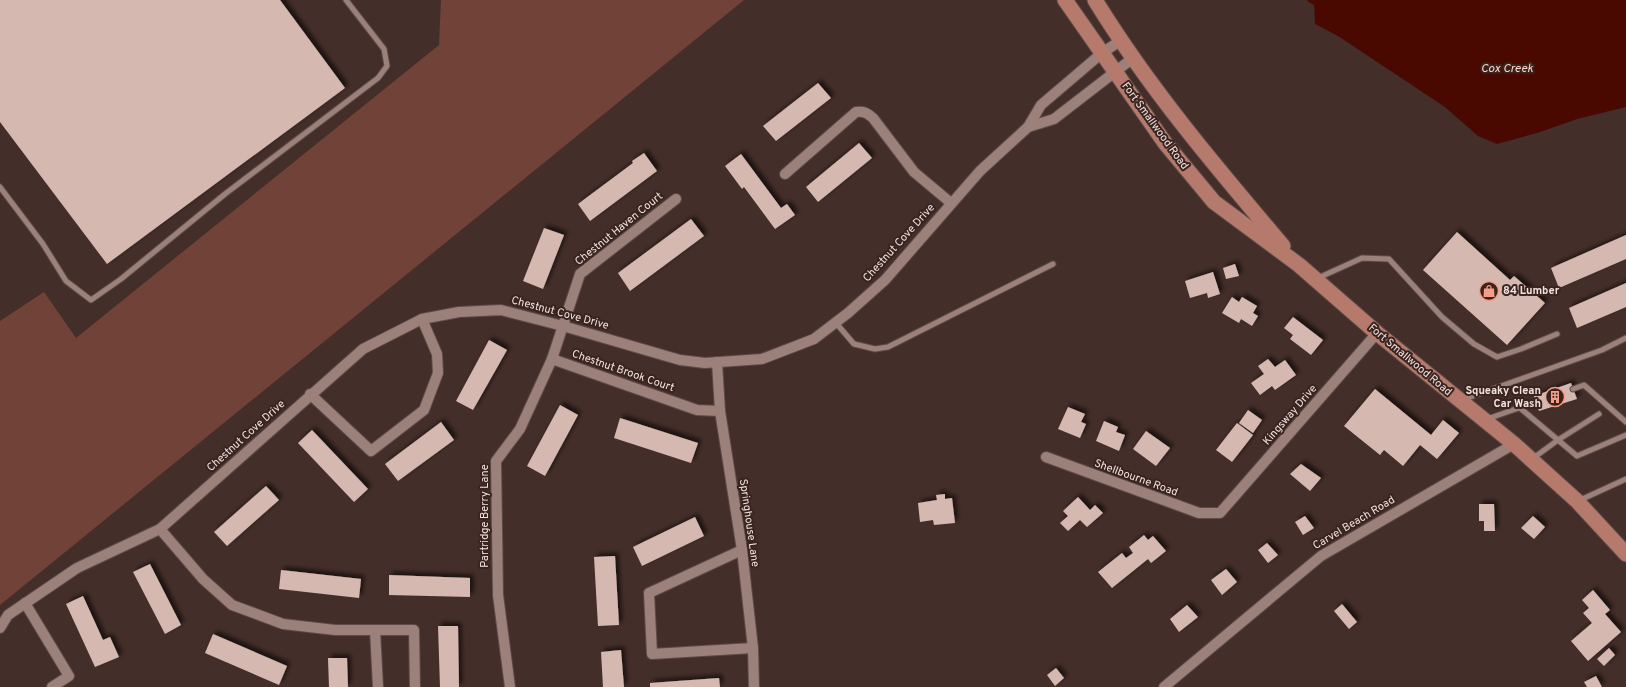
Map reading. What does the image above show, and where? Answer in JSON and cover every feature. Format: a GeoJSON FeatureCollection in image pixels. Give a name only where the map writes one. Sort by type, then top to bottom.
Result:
{"type":"FeatureCollection","features":[{"type":"Feature","properties":{"kind":"main road","name":"Fort Smallwood Road"},"geometry":{"type":"LineString","coordinates":[[1065,0],[1165,142],[1214,202],[1299,265],[1377,333],[1514,444],[1577,501],[1626,554]]}},
{"type":"Feature","properties":{"kind":"main road","name":"Fort Smallwood Road"},"geometry":{"type":"LineString","coordinates":[[1095,0],[1120,41],[1195,141],[1299,265]]}},
{"type":"Feature","properties":{"kind":"street","name":"Chestnut Cove Drive"},"geometry":{"type":"LineString","coordinates":[[0,628],[8,615],[77,568],[160,529],[362,349],[422,319],[459,312],[501,310],[563,326],[680,360],[718,362],[762,359],[814,339],[836,323],[885,280],[980,171],[1028,126],[1041,106],[1102,54],[1120,41]]}},
{"type":"Feature","properties":{"kind":"street","name":"Chestnut Cove Drive"},"geometry":{"type":"LineString","coordinates":[[1028,126],[1054,119],[1133,58]]}},
{"type":"Feature","properties":{"kind":"street"},"geometry":{"type":"LineString","coordinates":[[785,174],[856,112],[861,111],[866,112],[873,118],[914,172],[951,203]]}},
{"type":"Feature","properties":{"kind":"street","name":"Chestnut Haven Court"},"geometry":{"type":"LineString","coordinates":[[563,326],[580,274],[676,198]]}},
{"type":"Feature","properties":{"kind":"street"},"geometry":{"type":"LineString","coordinates":[[310,394],[371,451],[424,410],[438,372],[437,354],[422,319]]}},
{"type":"Feature","properties":{"kind":"street"},"geometry":{"type":"LineString","coordinates":[[552,359],[563,326]]}},
{"type":"Feature","properties":{"kind":"street","name":"Kingsway Drive"},"geometry":{"type":"LineString","coordinates":[[1220,513],[1377,333]]}},
{"type":"Feature","properties":{"kind":"street","name":"Chestnut Brook Court"},"geometry":{"type":"LineString","coordinates":[[552,359],[697,410],[720,411]]}},
{"type":"Feature","properties":{"kind":"street","name":"Partridge Berry Lane"},"geometry":{"type":"LineString","coordinates":[[510,687],[498,595],[496,461],[520,429],[552,359]]}},
{"type":"Feature","properties":{"kind":"street","name":"Springhouse Lane"},"geometry":{"type":"LineString","coordinates":[[718,362],[720,411],[742,550],[753,648],[754,687]]}},
{"type":"Feature","properties":{"kind":"street","name":"Carvel Beach Road"},"geometry":{"type":"LineString","coordinates":[[1164,687],[1321,556],[1514,444]]}},
{"type":"Feature","properties":{"kind":"street","name":"Shellbourne Road"},"geometry":{"type":"LineString","coordinates":[[1046,457],[1199,513],[1220,513]]}},
{"type":"Feature","properties":{"kind":"street"},"geometry":{"type":"LineString","coordinates":[[160,529],[203,579],[232,605],[283,624],[335,630],[414,630],[415,687]]}},
{"type":"Feature","properties":{"kind":"street"},"geometry":{"type":"LineString","coordinates":[[742,550],[649,592],[652,654],[753,648]]}},
{"type":"Feature","properties":{"kind":"street"},"geometry":{"type":"LineString","coordinates":[[25,603],[69,676],[52,687]]}},
{"type":"Feature","properties":{"kind":"street"},"geometry":{"type":"LineString","coordinates":[[374,630],[378,687]]}},
{"type":"Feature","properties":{"kind":"lane"},"geometry":{"type":"LineString","coordinates":[[0,187],[42,244],[66,281],[91,300],[121,279],[225,194],[378,78],[387,66],[384,49],[346,0]]}},
{"type":"Feature","properties":{"kind":"lane"},"geometry":{"type":"LineString","coordinates":[[1315,280],[1362,258],[1389,259],[1442,317],[1474,344],[1497,357],[1557,334]]}},
{"type":"Feature","properties":{"kind":"lane"},"geometry":{"type":"LineString","coordinates":[[836,323],[854,344],[875,349],[888,346],[1053,264]]}},
{"type":"Feature","properties":{"kind":"lane"},"geometry":{"type":"LineString","coordinates":[[1460,401],[1602,350],[1626,338]]}},
{"type":"Feature","properties":{"kind":"lane"},"geometry":{"type":"LineString","coordinates":[[1573,389],[1584,385],[1626,422]]}},
{"type":"Feature","properties":{"kind":"lane"},"geometry":{"type":"LineString","coordinates":[[1484,420],[1536,402]]}},
{"type":"Feature","properties":{"kind":"lane"},"geometry":{"type":"LineString","coordinates":[[1520,408],[1577,456],[1626,435]]}},
{"type":"Feature","properties":{"kind":"lane"},"geometry":{"type":"LineString","coordinates":[[1532,460],[1558,440],[1600,414]]}},
{"type":"Feature","properties":{"kind":"lane"},"geometry":{"type":"LineString","coordinates":[[1577,501],[1626,479]]}},
{"type":"Feature","properties":{"kind":"shaded area"},"geometry":{"type":"Polygon","coordinates":[[[441,0],[744,0],[0,605],[0,321],[44,292],[76,338],[439,45],[441,0]]]}},
{"type":"Feature","properties":{"kind":"water","name":"Cox Creek"},"geometry":{"type":"Polygon","coordinates":[[[1314,0],[1626,0],[1626,107],[1577,119],[1540,132],[1497,144],[1478,136],[1445,107],[1338,36],[1315,24],[1314,0]]]}},
{"type":"Feature","properties":{"kind":"building"},"geometry":{"type":"Polygon","coordinates":[[[0,0],[280,0],[345,88],[107,264],[0,122],[0,0]]]}},
{"type":"Feature","properties":{"kind":"building"},"geometry":{"type":"Polygon","coordinates":[[[818,83],[831,98],[776,141],[763,126],[818,83]]]}},
{"type":"Feature","properties":{"kind":"building"},"geometry":{"type":"Polygon","coordinates":[[[859,143],[872,158],[818,202],[806,187],[859,143]]]}},
{"type":"Feature","properties":{"kind":"building"},"geometry":{"type":"Polygon","coordinates":[[[644,153],[657,171],[590,221],[578,204],[644,153]]]}},
{"type":"Feature","properties":{"kind":"building"},"geometry":{"type":"Polygon","coordinates":[[[741,154],[781,208],[787,204],[795,215],[775,229],[744,187],[742,189],[725,166],[741,154]]]}},
{"type":"Feature","properties":{"kind":"building"},"geometry":{"type":"Polygon","coordinates":[[[691,219],[704,236],[630,291],[618,273],[691,219]]]}},
{"type":"Feature","properties":{"kind":"building"},"geometry":{"type":"Polygon","coordinates":[[[544,228],[564,235],[543,289],[523,281],[544,228]]]}},
{"type":"Feature","properties":{"kind":"building","name":"84 Lumber"},"geometry":{"type":"Polygon","coordinates":[[[1457,232],[1510,280],[1514,276],[1545,303],[1507,345],[1423,270],[1457,232]]]}},
{"type":"Feature","properties":{"kind":"building"},"geometry":{"type":"Polygon","coordinates":[[[1626,235],[1626,259],[1559,288],[1551,268],[1626,235]]]}},
{"type":"Feature","properties":{"kind":"building"},"geometry":{"type":"Polygon","coordinates":[[[1235,264],[1239,276],[1226,279],[1223,268],[1235,264]]]}},
{"type":"Feature","properties":{"kind":"building"},"geometry":{"type":"Polygon","coordinates":[[[1213,272],[1220,294],[1208,298],[1207,293],[1190,298],[1185,281],[1213,272]]]}},
{"type":"Feature","properties":{"kind":"building"},"geometry":{"type":"Polygon","coordinates":[[[1626,283],[1626,307],[1577,328],[1569,308],[1626,283]]]}},
{"type":"Feature","properties":{"kind":"building"},"geometry":{"type":"Polygon","coordinates":[[[1232,297],[1239,302],[1242,297],[1257,306],[1253,313],[1258,316],[1252,326],[1241,319],[1239,323],[1222,313],[1232,297]]]}},
{"type":"Feature","properties":{"kind":"building"},"geometry":{"type":"Polygon","coordinates":[[[1293,317],[1323,340],[1311,355],[1290,339],[1293,335],[1284,328],[1293,317]]]}},
{"type":"Feature","properties":{"kind":"building"},"geometry":{"type":"Polygon","coordinates":[[[489,340],[507,350],[473,410],[456,401],[489,340]]]}},
{"type":"Feature","properties":{"kind":"building"},"geometry":{"type":"Polygon","coordinates":[[[1268,359],[1275,367],[1285,360],[1296,375],[1275,390],[1272,386],[1260,395],[1251,383],[1264,374],[1258,366],[1268,359]]]}},
{"type":"Feature","properties":{"kind":"building","name":"Squeaky Clean Car Wash"},"geometry":{"type":"Polygon","coordinates":[[[1571,383],[1577,399],[1539,411],[1534,396],[1571,383]]]}},
{"type":"Feature","properties":{"kind":"building"},"geometry":{"type":"Polygon","coordinates":[[[1375,389],[1431,435],[1443,420],[1459,433],[1437,459],[1420,445],[1403,466],[1384,450],[1380,455],[1344,426],[1375,389]]]}},
{"type":"Feature","properties":{"kind":"building"},"geometry":{"type":"Polygon","coordinates":[[[560,405],[578,415],[545,476],[527,466],[560,405]]]}},
{"type":"Feature","properties":{"kind":"building"},"geometry":{"type":"Polygon","coordinates":[[[1068,407],[1085,414],[1081,422],[1086,424],[1080,438],[1058,429],[1068,407]]]}},
{"type":"Feature","properties":{"kind":"building"},"geometry":{"type":"Polygon","coordinates":[[[1248,410],[1262,420],[1253,433],[1239,423],[1248,410]]]}},
{"type":"Feature","properties":{"kind":"building"},"geometry":{"type":"Polygon","coordinates":[[[620,418],[698,443],[691,463],[614,438],[620,418]]]}},
{"type":"Feature","properties":{"kind":"building"},"geometry":{"type":"Polygon","coordinates":[[[1104,421],[1118,427],[1116,432],[1125,435],[1119,451],[1096,441],[1104,421]]]}},
{"type":"Feature","properties":{"kind":"building"},"geometry":{"type":"Polygon","coordinates":[[[441,422],[454,440],[398,481],[385,464],[441,422]]]}},
{"type":"Feature","properties":{"kind":"building"},"geometry":{"type":"Polygon","coordinates":[[[1237,423],[1253,435],[1232,462],[1216,450],[1237,423]]]}},
{"type":"Feature","properties":{"kind":"building"},"geometry":{"type":"Polygon","coordinates":[[[312,430],[368,489],[354,502],[298,443],[312,430]]]}},
{"type":"Feature","properties":{"kind":"building"},"geometry":{"type":"Polygon","coordinates":[[[1146,431],[1170,448],[1156,466],[1133,449],[1146,431]]]}},
{"type":"Feature","properties":{"kind":"building"},"geometry":{"type":"Polygon","coordinates":[[[1301,464],[1321,478],[1310,491],[1290,474],[1301,464]]]}},
{"type":"Feature","properties":{"kind":"building"},"geometry":{"type":"Polygon","coordinates":[[[266,486],[279,500],[227,546],[214,532],[266,486]]]}},
{"type":"Feature","properties":{"kind":"building"},"geometry":{"type":"Polygon","coordinates":[[[945,494],[945,499],[952,498],[955,523],[934,525],[933,520],[920,522],[918,503],[937,500],[936,495],[945,494]]]}},
{"type":"Feature","properties":{"kind":"building"},"geometry":{"type":"Polygon","coordinates":[[[1078,497],[1090,510],[1095,505],[1103,513],[1087,527],[1080,520],[1068,531],[1060,523],[1068,516],[1063,511],[1078,497]]]}},
{"type":"Feature","properties":{"kind":"building"},"geometry":{"type":"Polygon","coordinates":[[[1479,504],[1494,504],[1495,531],[1484,531],[1484,521],[1479,521],[1479,504]]]}},
{"type":"Feature","properties":{"kind":"building"},"geometry":{"type":"Polygon","coordinates":[[[1305,516],[1314,528],[1303,535],[1295,522],[1305,516]]]}},
{"type":"Feature","properties":{"kind":"building"},"geometry":{"type":"Polygon","coordinates":[[[1533,516],[1545,527],[1534,539],[1521,528],[1533,516]]]}},
{"type":"Feature","properties":{"kind":"building"},"geometry":{"type":"Polygon","coordinates":[[[695,517],[704,536],[642,566],[633,547],[695,517]]]}},
{"type":"Feature","properties":{"kind":"building"},"geometry":{"type":"Polygon","coordinates":[[[1144,535],[1148,540],[1153,536],[1166,551],[1151,563],[1148,559],[1112,588],[1098,572],[1122,553],[1126,558],[1133,553],[1129,547],[1144,535]]]}},
{"type":"Feature","properties":{"kind":"building"},"geometry":{"type":"Polygon","coordinates":[[[1267,543],[1278,555],[1268,563],[1258,550],[1267,543]]]}},
{"type":"Feature","properties":{"kind":"building"},"geometry":{"type":"Polygon","coordinates":[[[615,556],[619,625],[598,626],[594,557],[615,556]]]}},
{"type":"Feature","properties":{"kind":"building"},"geometry":{"type":"Polygon","coordinates":[[[150,564],[181,625],[165,634],[133,572],[150,564]]]}},
{"type":"Feature","properties":{"kind":"building"},"geometry":{"type":"Polygon","coordinates":[[[1226,569],[1237,582],[1222,595],[1211,580],[1226,569]]]}},
{"type":"Feature","properties":{"kind":"building"},"geometry":{"type":"Polygon","coordinates":[[[281,570],[361,579],[359,598],[279,589],[281,570]]]}},
{"type":"Feature","properties":{"kind":"building"},"geometry":{"type":"Polygon","coordinates":[[[389,575],[470,578],[470,597],[389,595],[389,575]]]}},
{"type":"Feature","properties":{"kind":"building"},"geometry":{"type":"Polygon","coordinates":[[[1593,590],[1610,610],[1605,614],[1621,632],[1588,661],[1571,641],[1592,623],[1583,613],[1589,608],[1582,600],[1593,590]]]}},
{"type":"Feature","properties":{"kind":"building"},"geometry":{"type":"Polygon","coordinates":[[[83,596],[103,640],[110,637],[119,657],[95,667],[66,604],[83,596]]]}},
{"type":"Feature","properties":{"kind":"building"},"geometry":{"type":"Polygon","coordinates":[[[1342,604],[1357,622],[1349,629],[1334,611],[1342,604]]]}},
{"type":"Feature","properties":{"kind":"building"},"geometry":{"type":"Polygon","coordinates":[[[1187,605],[1198,617],[1179,632],[1170,619],[1187,605]]]}},
{"type":"Feature","properties":{"kind":"building"},"geometry":{"type":"Polygon","coordinates":[[[438,626],[458,626],[459,687],[440,687],[438,626]]]}},
{"type":"Feature","properties":{"kind":"building"},"geometry":{"type":"Polygon","coordinates":[[[213,634],[287,666],[279,685],[205,653],[213,634]]]}},
{"type":"Feature","properties":{"kind":"building"},"geometry":{"type":"Polygon","coordinates":[[[1609,648],[1615,655],[1604,666],[1597,659],[1609,648]]]}},
{"type":"Feature","properties":{"kind":"building"},"geometry":{"type":"Polygon","coordinates":[[[621,650],[624,687],[603,687],[601,652],[621,650]]]}},
{"type":"Feature","properties":{"kind":"building"},"geometry":{"type":"Polygon","coordinates":[[[328,658],[347,658],[348,687],[329,687],[328,658]]]}},
{"type":"Feature","properties":{"kind":"building"},"geometry":{"type":"Polygon","coordinates":[[[1056,668],[1064,678],[1055,686],[1047,675],[1056,668]]]}},
{"type":"Feature","properties":{"kind":"building"},"geometry":{"type":"Polygon","coordinates":[[[1596,676],[1602,687],[1587,687],[1584,682],[1596,676]]]}},
{"type":"Feature","properties":{"kind":"building"},"geometry":{"type":"Polygon","coordinates":[[[719,678],[720,687],[650,687],[650,683],[719,678]]]}},
{"type":"Feature","properties":{"kind":"waterway","name":"Cox Creek"},"geometry":{"type":"LineString","coordinates":[[1309,0],[1318,4]]}},
{"type":"Feature","properties":{"kind":"place","name":"84 Lumber"},"geometry":{"type":"Point","coordinates":[1489,291]}},
{"type":"Feature","properties":{"kind":"place","name":"Squeaky Clean Car Wash"},"geometry":{"type":"Point","coordinates":[1555,397]}}]}
